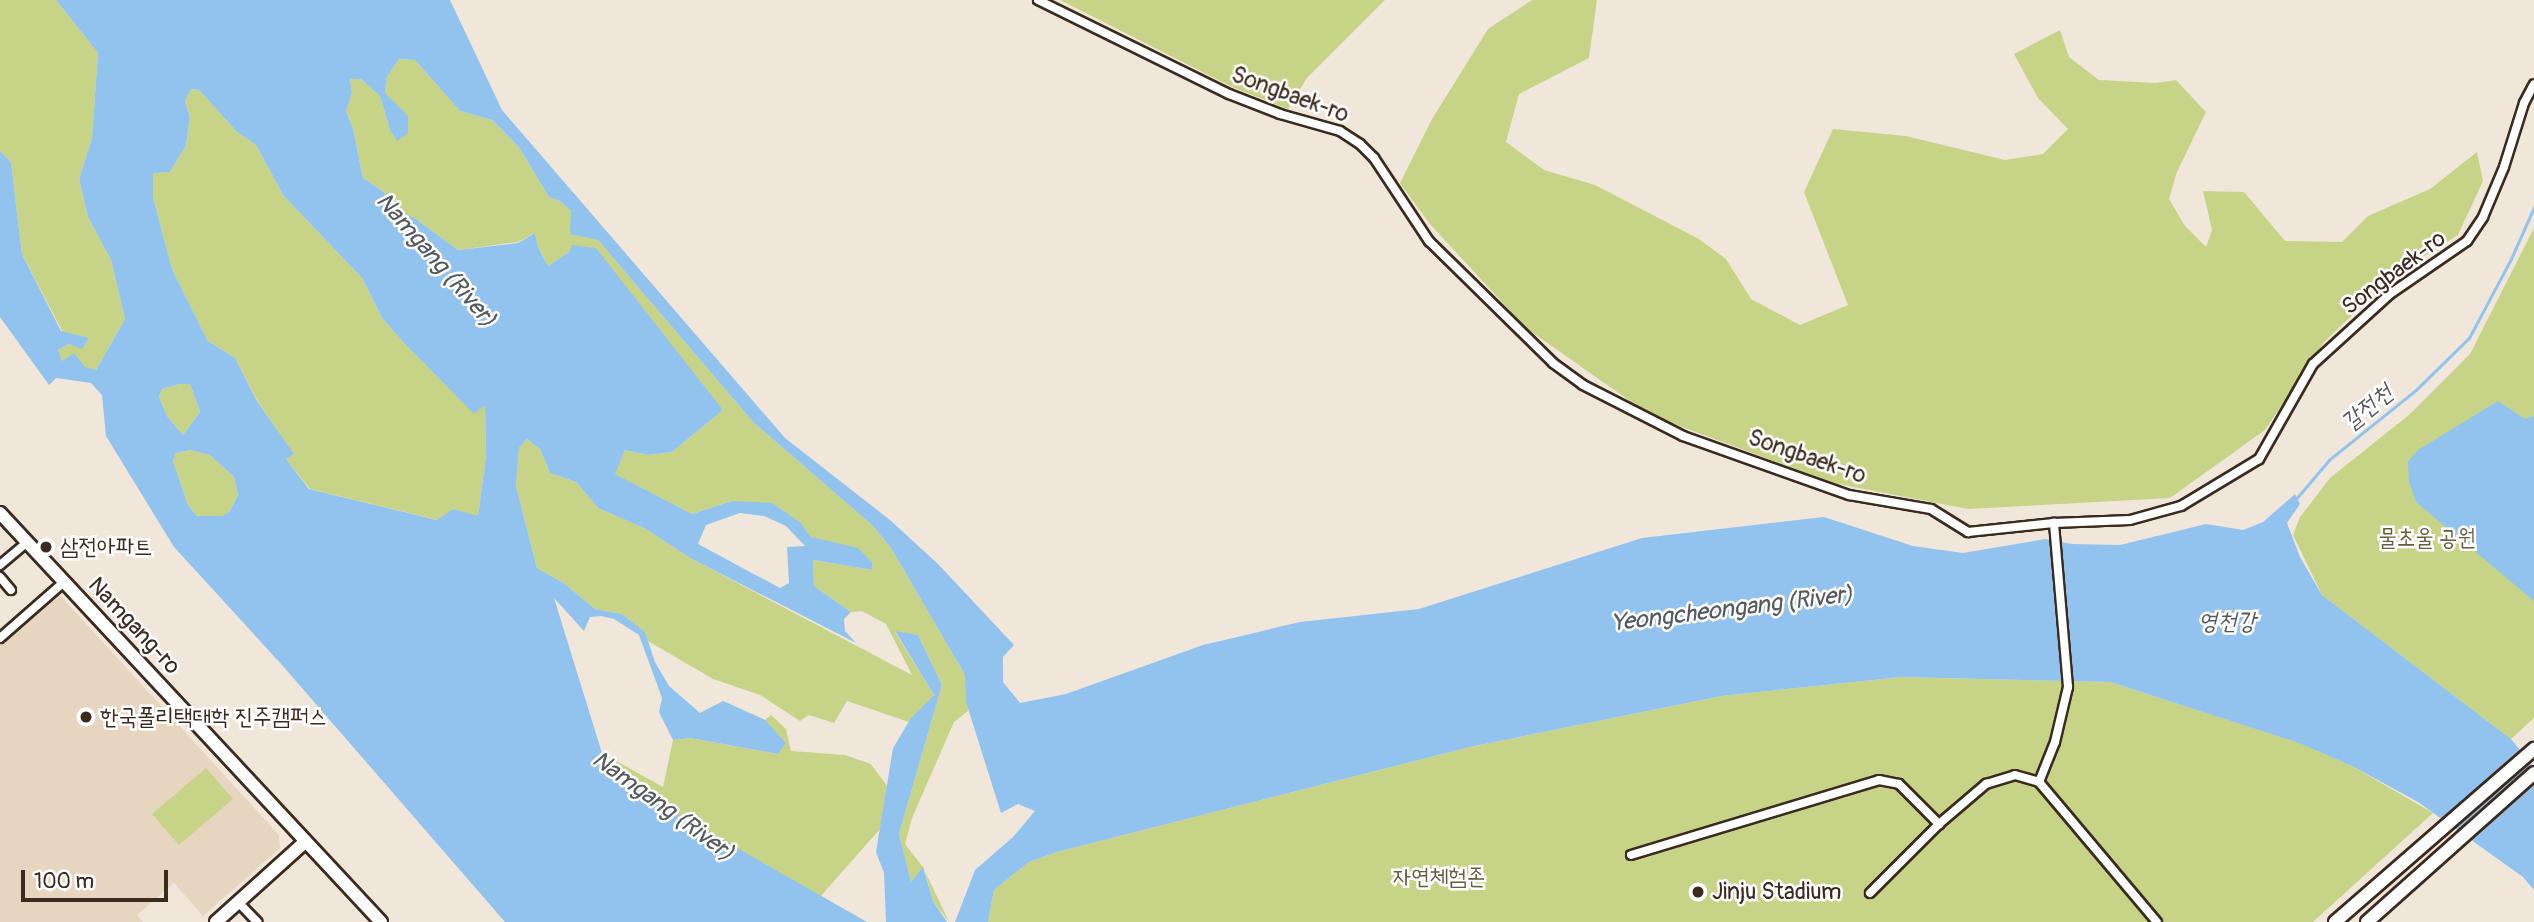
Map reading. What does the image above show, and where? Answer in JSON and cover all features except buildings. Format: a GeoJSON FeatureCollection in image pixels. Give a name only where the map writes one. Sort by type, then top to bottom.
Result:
{"type":"FeatureCollection","features":[{"type":"Feature","properties":{"kind":"street","name":"Songbaek-ro"},"geometry":{"type":"LineString","coordinates":[[1038,0],[1229,94],[1280,114],[1340,131],[1360,144],[1374,158],[1429,241],[1504,317],[1553,363],[1583,386],[1622,408],[1683,436],[1849,495],[1931,509],[1968,533],[2054,523],[2130,520],[2181,506],[2259,459],[2313,364],[2390,295],[2467,241],[2483,217],[2499,180],[2524,103],[2534,85]]}},
{"type":"Feature","properties":{"kind":"street","name":"Namgang-ro"},"geometry":{"type":"LineString","coordinates":[[0,513],[381,922]]}},
{"type":"Feature","properties":{"kind":"street"},"geometry":{"type":"LineString","coordinates":[[2039,782],[2055,742],[2068,687],[2054,523]]}},
{"type":"Feature","properties":{"kind":"street"},"geometry":{"type":"LineString","coordinates":[[0,565],[27,542]]}},
{"type":"Feature","properties":{"kind":"street"},"geometry":{"type":"LineString","coordinates":[[0,577],[11,590]]}},
{"type":"Feature","properties":{"kind":"street"},"geometry":{"type":"LineString","coordinates":[[0,638],[64,582]]}},
{"type":"Feature","properties":{"kind":"street"},"geometry":{"type":"LineString","coordinates":[[2335,922],[2534,750]]}},
{"type":"Feature","properties":{"kind":"street"},"geometry":{"type":"LineString","coordinates":[[2367,922],[2534,773]]}},
{"type":"Feature","properties":{"kind":"street"},"geometry":{"type":"LineString","coordinates":[[1870,892],[1939,824],[1986,784],[2015,775],[2039,782],[2157,922]]}},
{"type":"Feature","properties":{"kind":"street"},"geometry":{"type":"LineString","coordinates":[[1631,855],[1879,780],[1899,784],[1939,824]]}},
{"type":"Feature","properties":{"kind":"street"},"geometry":{"type":"LineString","coordinates":[[216,922],[305,842]]}},
{"type":"Feature","properties":{"kind":"street"},"geometry":{"type":"LineString","coordinates":[[238,902],[257,922]]}},
{"type":"Feature","properties":{"kind":"shaded area","name":"한국폴리택대학 진주캠퍼스"},"geometry":{"type":"Polygon","coordinates":[[[58,593],[279,835],[280,848],[203,916],[174,883],[137,915],[143,922],[0,922],[0,645],[58,593]]]}},
{"type":"Feature","properties":{"kind":"green space"},"geometry":{"type":"Polygon","coordinates":[[[0,0],[56,0],[98,53],[92,138],[79,179],[88,217],[111,260],[125,319],[96,370],[62,362],[58,350],[69,344],[22,254],[11,162],[0,151],[0,0]]]}},
{"type":"Feature","properties":{"kind":"green space"},"geometry":{"type":"Polygon","coordinates":[[[1060,0],[1385,0],[1307,78],[1288,109],[1232,87],[1060,0]]]}},
{"type":"Feature","properties":{"kind":"green space"},"geometry":{"type":"Polygon","coordinates":[[[1532,0],[1597,0],[1589,58],[1519,94],[1506,142],[1544,170],[1595,185],[1699,239],[1726,259],[1751,299],[1800,325],[1848,305],[1804,192],[1833,129],[1906,136],[2005,160],[2043,154],[2068,129],[2038,98],[2014,54],[2060,30],[2069,57],[2099,80],[2156,83],[2176,80],[2206,112],[2177,172],[2169,199],[2185,226],[2206,247],[2212,230],[2203,191],[2244,192],[2285,241],[2342,242],[2368,216],[2430,189],[2477,152],[2483,181],[2458,235],[2394,275],[2324,342],[2265,430],[2170,498],[1968,509],[1833,483],[1650,415],[1526,328],[1429,223],[1400,183],[1432,119],[1488,29],[1532,0]]]}},
{"type":"Feature","properties":{"kind":"green space"},"geometry":{"type":"Polygon","coordinates":[[[399,59],[415,60],[460,111],[492,120],[518,146],[549,197],[560,201],[571,211],[571,233],[598,240],[753,422],[872,525],[891,548],[965,675],[968,711],[954,722],[912,818],[905,844],[924,868],[911,883],[899,834],[942,685],[918,635],[895,632],[934,695],[909,722],[847,701],[834,723],[809,715],[800,721],[760,695],[713,679],[648,641],[645,632],[622,614],[595,609],[565,584],[537,568],[516,486],[519,448],[527,439],[540,449],[550,473],[576,482],[598,508],[646,529],[690,558],[912,675],[886,624],[862,611],[851,612],[814,586],[813,560],[872,570],[832,543],[811,537],[801,523],[732,501],[692,514],[614,474],[625,450],[648,455],[672,452],[723,410],[569,252],[548,266],[538,247],[535,233],[518,242],[458,250],[416,219],[394,208],[384,192],[363,178],[353,128],[346,111],[352,93],[350,79],[361,79],[380,96],[390,130],[385,93],[387,77],[399,59]]]}},
{"type":"Feature","properties":{"kind":"green space"},"geometry":{"type":"Polygon","coordinates":[[[191,89],[199,90],[237,132],[256,145],[283,195],[362,278],[382,318],[405,344],[474,413],[485,404],[486,456],[478,516],[438,520],[310,489],[286,459],[293,454],[257,400],[235,358],[208,341],[172,269],[153,197],[153,173],[170,172],[186,146],[190,117],[185,101],[191,89]]]}},
{"type":"Feature","properties":{"kind":"green space","name":"물초울 공원"},"geometry":{"type":"Polygon","coordinates":[[[2534,228],[2534,718],[2511,739],[2322,595],[2293,535],[2300,517],[2330,478],[2410,414],[2470,354],[2534,228]]]}},
{"type":"Feature","properties":{"kind":"green space"},"geometry":{"type":"Polygon","coordinates":[[[190,384],[200,412],[183,435],[167,416],[159,397],[162,389],[190,384]]]}},
{"type":"Feature","properties":{"kind":"green space"},"geometry":{"type":"Polygon","coordinates":[[[190,450],[210,455],[234,477],[238,495],[229,512],[223,516],[197,516],[188,505],[173,461],[176,453],[190,450]]]}},
{"type":"Feature","properties":{"kind":"green space","name":"자연체험존"},"geometry":{"type":"Polygon","coordinates":[[[1901,677],[2110,682],[2300,743],[2352,766],[2433,813],[2313,922],[988,922],[994,890],[1029,862],[1057,852],[1470,747],[1722,696],[1901,677]]]}},
{"type":"Feature","properties":{"kind":"green space"},"geometry":{"type":"Polygon","coordinates":[[[723,701],[765,720],[771,715],[786,729],[791,751],[845,755],[871,764],[887,786],[880,829],[820,897],[660,804],[602,753],[663,787],[673,740],[690,738],[778,754],[723,701]]]}},
{"type":"Feature","properties":{"kind":"green space"},"geometry":{"type":"Polygon","coordinates":[[[206,768],[233,799],[179,845],[152,814],[206,768]]]}},
{"type":"Feature","properties":{"kind":"green space"},"geometry":{"type":"Polygon","coordinates":[[[925,871],[949,922],[933,901],[925,871]]]}},
{"type":"Feature","properties":{"kind":"water"},"geometry":{"type":"Polygon","coordinates":[[[56,0],[450,0],[502,110],[785,438],[890,520],[938,564],[1014,645],[1003,657],[1003,682],[1020,703],[1066,694],[1203,645],[1300,622],[1419,609],[1642,538],[1824,517],[1913,546],[1963,553],[2045,539],[2072,544],[2120,545],[2206,524],[2243,530],[2263,522],[2295,494],[2300,504],[2287,523],[2300,557],[2322,595],[2511,739],[2534,767],[2534,890],[2523,877],[2418,802],[2352,766],[2299,743],[2110,682],[1901,677],[1722,696],[1470,747],[1057,852],[1029,862],[994,890],[988,922],[955,922],[975,870],[1013,837],[1035,811],[1018,804],[1001,813],[966,702],[965,675],[891,548],[872,525],[753,422],[598,240],[570,234],[571,211],[560,201],[549,197],[518,146],[492,120],[460,111],[415,60],[399,59],[387,77],[385,93],[408,116],[408,133],[397,141],[390,130],[380,96],[361,79],[350,79],[352,93],[346,111],[353,128],[363,178],[384,192],[394,208],[416,219],[458,250],[518,243],[535,233],[538,247],[548,266],[569,252],[572,245],[596,248],[723,410],[672,452],[648,455],[625,450],[615,474],[692,514],[732,501],[772,503],[801,523],[811,537],[858,548],[872,562],[872,570],[813,560],[814,586],[851,612],[844,619],[845,631],[856,643],[690,558],[646,529],[598,508],[576,482],[550,473],[540,449],[527,439],[519,448],[516,486],[537,568],[565,584],[595,609],[622,614],[645,632],[655,662],[669,686],[700,713],[723,701],[765,720],[786,743],[778,754],[690,738],[673,740],[659,712],[662,698],[639,635],[614,619],[601,616],[590,617],[584,631],[554,598],[602,753],[660,804],[867,922],[505,922],[282,665],[174,547],[106,436],[102,395],[91,383],[56,378],[49,385],[0,317],[0,151],[11,162],[22,254],[61,331],[89,338],[82,349],[69,344],[58,350],[62,361],[74,353],[85,367],[96,370],[125,319],[111,260],[88,217],[79,179],[92,138],[98,53],[56,0]],[[191,89],[185,101],[190,117],[186,146],[170,172],[153,173],[153,197],[172,269],[208,341],[235,358],[257,401],[294,454],[286,459],[309,489],[437,520],[453,509],[478,516],[486,456],[485,405],[474,414],[382,318],[362,278],[283,195],[256,145],[237,132],[199,90],[191,89]],[[190,384],[162,389],[159,397],[167,416],[183,435],[200,412],[190,384]],[[190,450],[176,453],[173,461],[188,505],[197,516],[222,516],[229,512],[238,495],[234,477],[210,455],[190,450]],[[740,513],[706,525],[698,544],[780,588],[789,583],[787,547],[805,546],[786,526],[764,516],[740,513]]]}},
{"type":"Feature","properties":{"kind":"water"},"geometry":{"type":"Polygon","coordinates":[[[2498,401],[2525,419],[2534,416],[2534,601],[2416,502],[2409,482],[2408,461],[2418,450],[2498,401]]]}},
{"type":"Feature","properties":{"kind":"water"},"geometry":{"type":"Polygon","coordinates":[[[895,631],[918,635],[942,685],[899,834],[911,882],[923,867],[933,901],[947,922],[886,922],[884,873],[876,852],[893,748],[911,718],[934,695],[895,631]]]}},
{"type":"Feature","properties":{"kind":"waterway","name":"갈전천"},"geometry":{"type":"LineString","coordinates":[[2295,500],[2329,460],[2416,390],[2469,338],[2511,259],[2534,207]]}},
{"type":"Feature","properties":{"kind":"place","name":"삼전아파트"},"geometry":{"type":"Point","coordinates":[46,547]}},
{"type":"Feature","properties":{"kind":"place","name":"한국폴리택대학 진주캠퍼스"},"geometry":{"type":"Point","coordinates":[86,717]}},
{"type":"Feature","properties":{"kind":"place","name":"Jinju Stadium"},"geometry":{"type":"Point","coordinates":[1698,892]}},
{"type":"Feature","properties":{"kind":"water label","name":"Namgang (River)"},"geometry":{"type":"Point","coordinates":[436,260]}},
{"type":"Feature","properties":{"kind":"water label","name":"Yeongcheongang (River)"},"geometry":{"type":"Point","coordinates":[1732,609]}},
{"type":"Feature","properties":{"kind":"water label","name":"영천강"},"geometry":{"type":"Point","coordinates":[2227,622]}},
{"type":"Feature","properties":{"kind":"water label","name":"Namgang (River)"},"geometry":{"type":"Point","coordinates":[663,806]}}]}
